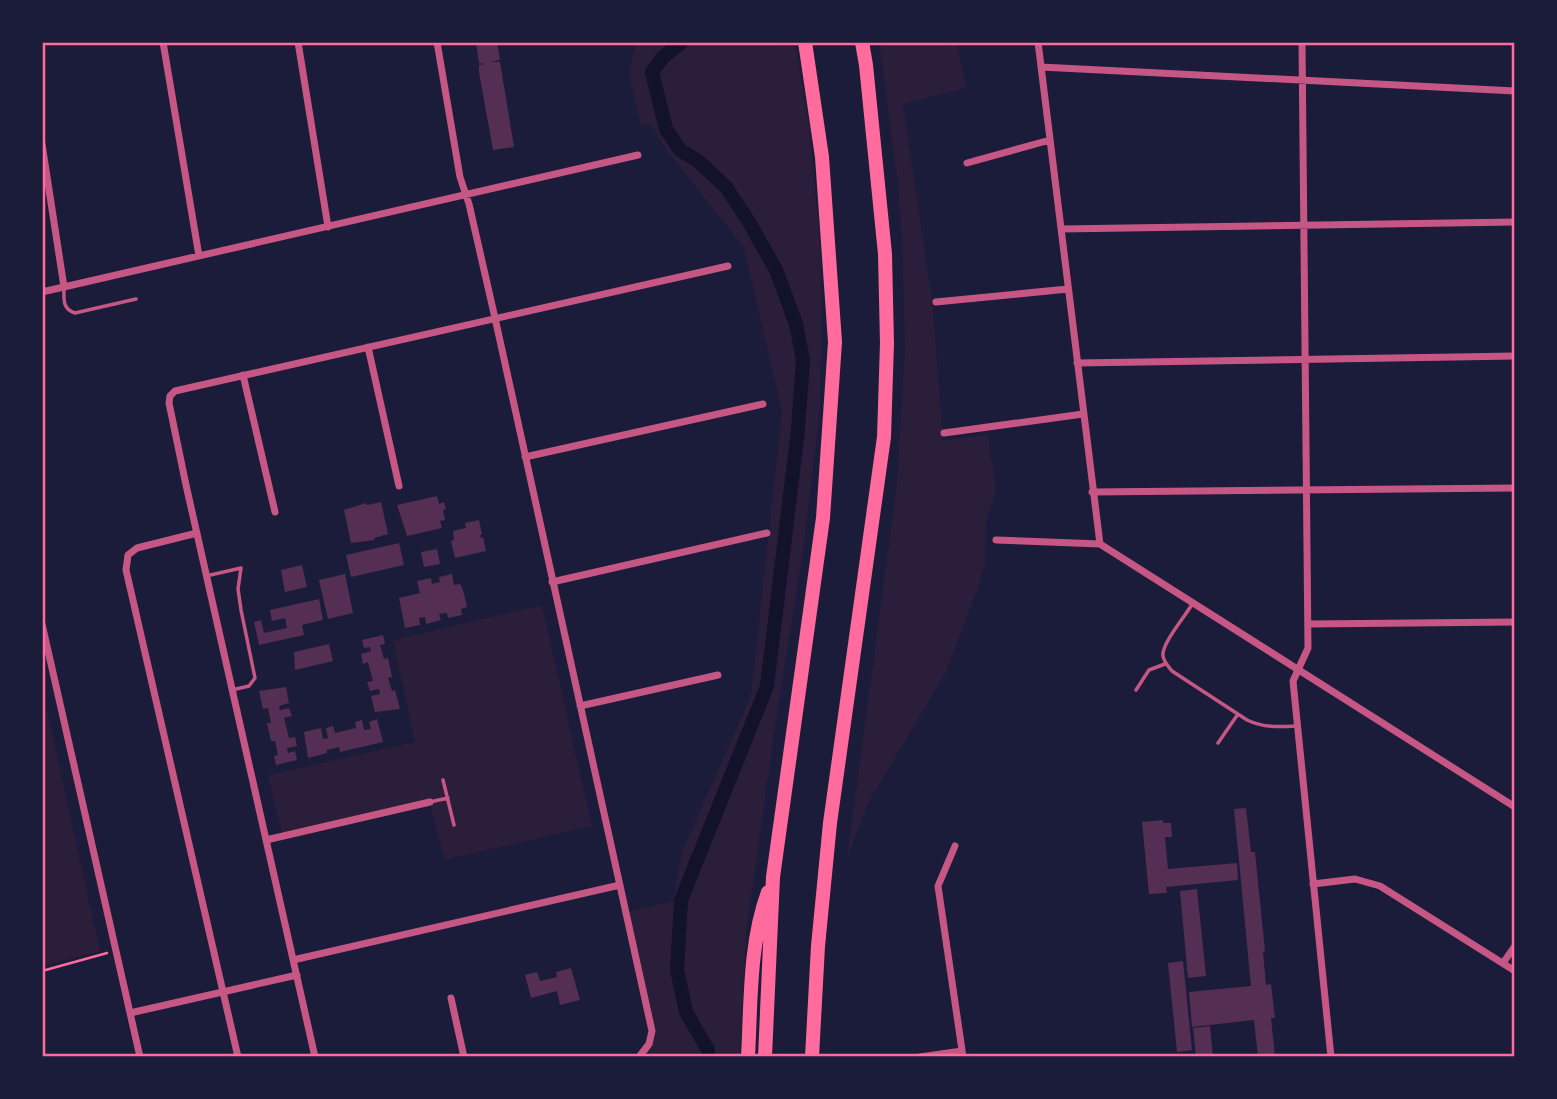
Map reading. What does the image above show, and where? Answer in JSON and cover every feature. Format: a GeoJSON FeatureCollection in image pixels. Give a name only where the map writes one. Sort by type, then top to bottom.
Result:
{"type":"FeatureCollection","features":[{"type":"Feature","properties":{"kind":"highway"},"geometry":{"type":"LineString","coordinates":[[765,1057],[773,877],[823,518],[835,342],[822,157],[805,42]]}},
{"type":"Feature","properties":{"kind":"highway"},"geometry":{"type":"LineString","coordinates":[[812,1057],[818,935],[830,823],[884,437],[887,343],[885,254],[862,42]]}},
{"type":"Feature","properties":{"kind":"highway"},"geometry":{"type":"LineString","coordinates":[[748,1057],[750,1002],[758,925],[773,877]]}},
{"type":"Feature","properties":{"kind":"street"},"geometry":{"type":"LineString","coordinates":[[163,42],[199,256]]}},
{"type":"Feature","properties":{"kind":"street"},"geometry":{"type":"LineString","coordinates":[[298,42],[328,227]]}},
{"type":"Feature","properties":{"kind":"street"},"geometry":{"type":"LineString","coordinates":[[437,42],[460,177],[495,318],[652,1031],[649,1044],[639,1057]]}},
{"type":"Feature","properties":{"kind":"street"},"geometry":{"type":"LineString","coordinates":[[1038,42],[1100,544]]}},
{"type":"Feature","properties":{"kind":"street"},"geometry":{"type":"LineString","coordinates":[[1301,42],[1308,648],[1293,681],[1331,1057]]}},
{"type":"Feature","properties":{"kind":"street"},"geometry":{"type":"LineString","coordinates":[[1041,67],[1515,91]]}},
{"type":"Feature","properties":{"kind":"street"},"geometry":{"type":"LineString","coordinates":[[967,163],[1050,140]]}},
{"type":"Feature","properties":{"kind":"street"},"geometry":{"type":"LineString","coordinates":[[42,144],[64,287]]}},
{"type":"Feature","properties":{"kind":"street"},"geometry":{"type":"LineString","coordinates":[[42,292],[638,155]]}},
{"type":"Feature","properties":{"kind":"street"},"geometry":{"type":"LineString","coordinates":[[1061,229],[1515,222]]}},
{"type":"Feature","properties":{"kind":"street"},"geometry":{"type":"LineString","coordinates":[[315,1057],[206,576],[169,403],[170,396],[175,391],[243,375],[728,265]]}},
{"type":"Feature","properties":{"kind":"street"},"geometry":{"type":"LineString","coordinates":[[936,302],[1068,289]]}},
{"type":"Feature","properties":{"kind":"street"},"geometry":{"type":"LineString","coordinates":[[368,347],[399,486]]}},
{"type":"Feature","properties":{"kind":"street"},"geometry":{"type":"LineString","coordinates":[[1077,363],[1515,356]]}},
{"type":"Feature","properties":{"kind":"street"},"geometry":{"type":"LineString","coordinates":[[243,375],[275,512]]}},
{"type":"Feature","properties":{"kind":"street"},"geometry":{"type":"LineString","coordinates":[[525,457],[763,404]]}},
{"type":"Feature","properties":{"kind":"street"},"geometry":{"type":"LineString","coordinates":[[944,433],[1083,414]]}},
{"type":"Feature","properties":{"kind":"street"},"geometry":{"type":"LineString","coordinates":[[1092,492],[1515,488]]}},
{"type":"Feature","properties":{"kind":"street"},"geometry":{"type":"LineString","coordinates":[[197,533],[137,548],[128,555],[125,570],[238,1057]]}},
{"type":"Feature","properties":{"kind":"street"},"geometry":{"type":"LineString","coordinates":[[552,582],[767,533]]}},
{"type":"Feature","properties":{"kind":"street"},"geometry":{"type":"LineString","coordinates":[[996,540],[1100,544],[1515,807]]}},
{"type":"Feature","properties":{"kind":"street"},"geometry":{"type":"LineString","coordinates":[[1308,624],[1515,622]]}},
{"type":"Feature","properties":{"kind":"street"},"geometry":{"type":"LineString","coordinates":[[42,625],[140,1057]]}},
{"type":"Feature","properties":{"kind":"street"},"geometry":{"type":"LineString","coordinates":[[580,706],[718,675]]}},
{"type":"Feature","properties":{"kind":"street"},"geometry":{"type":"LineString","coordinates":[[266,840],[430,802]]}},
{"type":"Feature","properties":{"kind":"street"},"geometry":{"type":"LineString","coordinates":[[920,1057],[963,1054],[938,886],[956,846]]}},
{"type":"Feature","properties":{"kind":"street"},"geometry":{"type":"LineString","coordinates":[[1313,884],[1354,879],[1380,886],[1515,971]]}},
{"type":"Feature","properties":{"kind":"street"},"geometry":{"type":"LineString","coordinates":[[293,960],[620,885]]}},
{"type":"Feature","properties":{"kind":"street"},"geometry":{"type":"LineString","coordinates":[[1503,963],[1515,946]]}},
{"type":"Feature","properties":{"kind":"street"},"geometry":{"type":"LineString","coordinates":[[130,1013],[296,975]]}},
{"type":"Feature","properties":{"kind":"street"},"geometry":{"type":"LineString","coordinates":[[451,998],[464,1057]]}},
{"type":"Feature","properties":{"kind":"lane"},"geometry":{"type":"LineString","coordinates":[[64,287],[66,309],[75,313],[136,299]]}},
{"type":"Feature","properties":{"kind":"lane"},"geometry":{"type":"LineString","coordinates":[[206,576],[241,568],[238,589],[255,678],[249,686],[232,690]]}},
{"type":"Feature","properties":{"kind":"lane"},"geometry":{"type":"LineString","coordinates":[[1193,603],[1165,646],[1162,654],[1165,664],[1259,726],[1297,726]]}},
{"type":"Feature","properties":{"kind":"lane"},"geometry":{"type":"LineString","coordinates":[[1136,690],[1149,670],[1165,664]]}},
{"type":"Feature","properties":{"kind":"lane"},"geometry":{"type":"LineString","coordinates":[[1218,743],[1238,714]]}},
{"type":"Feature","properties":{"kind":"lane"},"geometry":{"type":"LineString","coordinates":[[443,780],[454,825]]}},
{"type":"Feature","properties":{"kind":"lane"},"geometry":{"type":"LineString","coordinates":[[430,802],[448,798]]}},
{"type":"Feature","properties":{"kind":"path"},"geometry":{"type":"LineString","coordinates":[[42,971],[114,951]]}},
{"type":"Feature","properties":{"kind":"shaded area"},"geometry":{"type":"Polygon","coordinates":[[[636,42],[795,42],[809,125],[821,264],[820,411],[802,559],[776,719],[746,935],[740,1057],[639,1057],[652,1031],[626,912],[673,901],[682,852],[751,696],[782,412],[744,248],[665,148],[654,129],[647,124],[641,126],[629,73],[636,42]]]}},
{"type":"Feature","properties":{"kind":"shaded area"},"geometry":{"type":"Polygon","coordinates":[[[879,42],[957,42],[966,88],[903,104],[932,300],[943,440],[988,435],[996,490],[986,523],[985,562],[979,585],[946,672],[867,805],[847,859],[897,484],[905,348],[898,183],[879,42]]]}},
{"type":"Feature","properties":{"kind":"shaded area"},"geometry":{"type":"Polygon","coordinates":[[[542,605],[592,826],[444,860],[430,802],[283,836],[268,775],[415,742],[393,640],[542,605]]]}},
{"type":"Feature","properties":{"kind":"shaded area"},"geometry":{"type":"Polygon","coordinates":[[[42,688],[100,951],[42,966],[42,688]]]}},
{"type":"Feature","properties":{"kind":"building"},"geometry":{"type":"Polygon","coordinates":[[[476,42],[497,42],[500,60],[490,62],[500,62],[514,147],[493,150],[479,72],[479,65],[484,64],[479,63],[476,42]]]}},
{"type":"Feature","properties":{"kind":"building"},"geometry":{"type":"Polygon","coordinates":[[[437,496],[439,504],[444,502],[446,509],[443,510],[445,520],[440,521],[442,528],[407,536],[397,505],[437,496]]]}},
{"type":"Feature","properties":{"kind":"building"},"geometry":{"type":"Polygon","coordinates":[[[381,502],[388,534],[374,538],[375,540],[351,543],[344,510],[366,503],[381,502]]]}},
{"type":"Feature","properties":{"kind":"building"},"geometry":{"type":"Polygon","coordinates":[[[479,520],[480,535],[483,537],[486,551],[455,558],[451,541],[454,540],[453,531],[466,528],[465,523],[479,520]]]}},
{"type":"Feature","properties":{"kind":"building"},"geometry":{"type":"Polygon","coordinates":[[[399,543],[404,565],[351,577],[346,555],[399,543]]]}},
{"type":"Feature","properties":{"kind":"building"},"geometry":{"type":"Polygon","coordinates":[[[437,549],[440,564],[424,567],[421,552],[437,549]]]}},
{"type":"Feature","properties":{"kind":"building"},"geometry":{"type":"Polygon","coordinates":[[[302,565],[307,587],[285,592],[281,570],[302,565]]]}},
{"type":"Feature","properties":{"kind":"building"},"geometry":{"type":"Polygon","coordinates":[[[345,574],[353,613],[328,619],[319,580],[345,574]]]}},
{"type":"Feature","properties":{"kind":"building"},"geometry":{"type":"Polygon","coordinates":[[[452,574],[454,585],[460,584],[463,590],[467,607],[461,609],[462,615],[448,618],[447,613],[439,614],[441,620],[426,624],[425,617],[419,618],[420,625],[405,628],[399,598],[420,593],[417,581],[431,578],[432,584],[440,582],[439,577],[452,574]]]}},
{"type":"Feature","properties":{"kind":"building"},"geometry":{"type":"Polygon","coordinates":[[[319,599],[323,620],[302,625],[304,635],[259,645],[254,622],[261,620],[264,633],[287,628],[285,618],[272,621],[270,610],[319,599]]]}},
{"type":"Feature","properties":{"kind":"building"},"geometry":{"type":"Polygon","coordinates":[[[383,635],[385,644],[380,645],[384,659],[388,658],[392,677],[388,678],[392,691],[395,690],[400,709],[375,712],[371,696],[380,694],[379,689],[370,691],[367,682],[373,681],[368,662],[363,664],[361,654],[371,651],[370,647],[364,648],[362,640],[383,635]]]}},
{"type":"Feature","properties":{"kind":"building"},"geometry":{"type":"Polygon","coordinates":[[[329,644],[333,661],[295,670],[294,652],[329,644]]]}},
{"type":"Feature","properties":{"kind":"building"},"geometry":{"type":"Polygon","coordinates":[[[286,687],[289,703],[279,706],[280,710],[289,708],[292,716],[284,718],[289,738],[295,737],[297,746],[287,748],[288,753],[295,751],[297,760],[276,765],[274,756],[278,755],[267,723],[271,723],[268,708],[263,709],[259,691],[286,687]]]}},
{"type":"Feature","properties":{"kind":"building"},"geometry":{"type":"Polygon","coordinates":[[[377,719],[383,742],[340,752],[339,747],[308,758],[304,732],[321,728],[323,739],[328,738],[326,728],[333,726],[335,733],[356,728],[355,722],[362,720],[364,730],[371,729],[369,722],[377,719]]]}},
{"type":"Feature","properties":{"kind":"building"},"geometry":{"type":"Polygon","coordinates":[[[1246,808],[1251,852],[1255,852],[1266,985],[1271,984],[1275,1018],[1271,1018],[1275,1057],[1258,1057],[1254,1020],[1192,1027],[1189,992],[1251,986],[1234,809],[1246,808]]]}},
{"type":"Feature","properties":{"kind":"building"},"geometry":{"type":"Polygon","coordinates":[[[1163,820],[1163,823],[1171,823],[1172,837],[1165,837],[1168,869],[1237,863],[1238,880],[1166,887],[1167,893],[1149,894],[1142,822],[1163,820]]]}},
{"type":"Feature","properties":{"kind":"building"},"geometry":{"type":"Polygon","coordinates":[[[1197,889],[1206,976],[1188,978],[1180,891],[1197,889]]]}},
{"type":"Feature","properties":{"kind":"building"},"geometry":{"type":"Polygon","coordinates":[[[1183,961],[1192,1050],[1177,1052],[1168,963],[1183,961]]]}},
{"type":"Feature","properties":{"kind":"building"},"geometry":{"type":"Polygon","coordinates":[[[571,968],[580,1000],[560,1005],[557,991],[531,998],[525,975],[537,972],[540,981],[557,977],[556,972],[571,968]]]}},
{"type":"Feature","properties":{"kind":"building"},"geometry":{"type":"Polygon","coordinates":[[[1210,1026],[1213,1057],[1196,1057],[1193,1028],[1210,1026]]]}},
{"type":"Feature","properties":{"kind":"waterway"},"geometry":{"type":"LineString","coordinates":[[682,42],[663,57],[652,72],[666,129],[680,150],[698,161],[726,187],[749,222],[776,270],[796,324],[803,360],[798,430],[767,686],[681,900],[677,970],[686,1012],[708,1050]]}}]}
